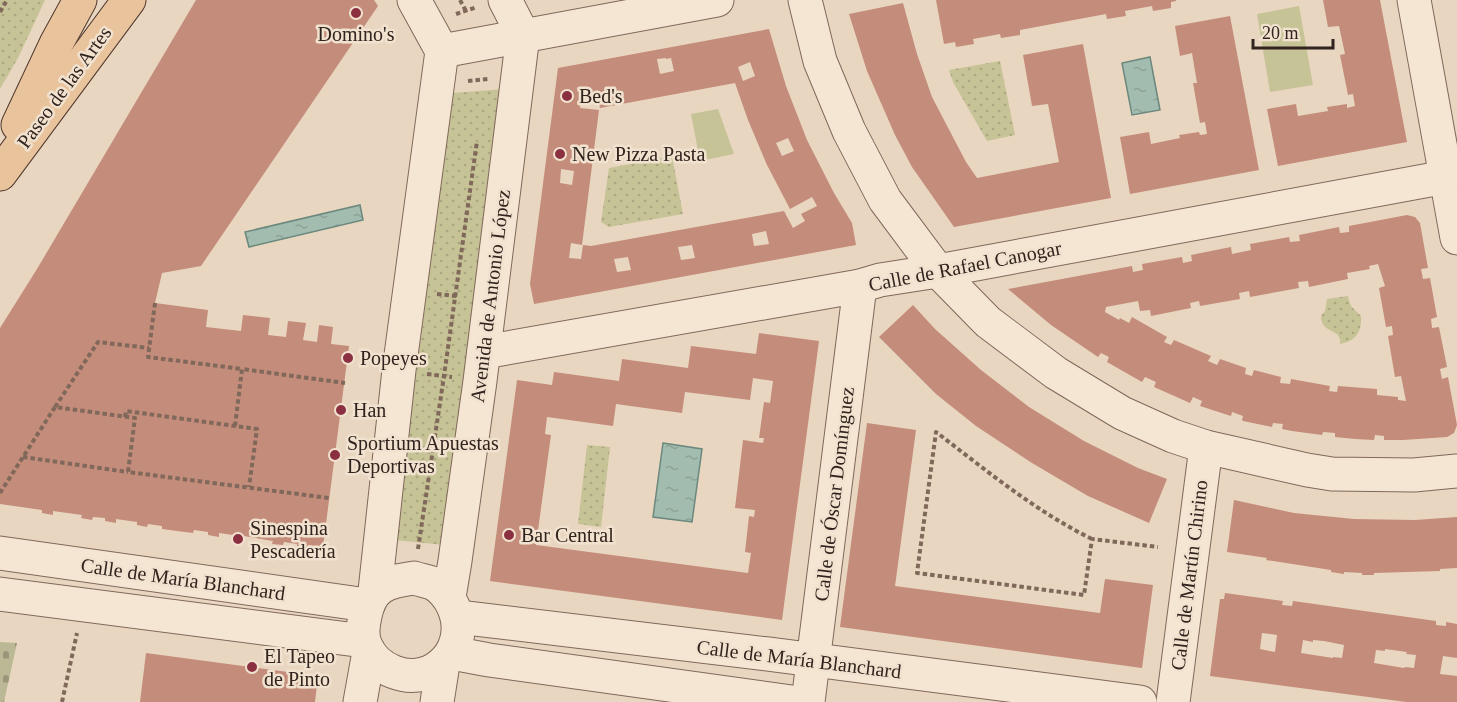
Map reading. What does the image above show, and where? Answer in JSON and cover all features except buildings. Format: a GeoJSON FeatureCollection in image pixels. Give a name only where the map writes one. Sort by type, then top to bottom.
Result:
{"type":"FeatureCollection","features":[{"type":"Feature","properties":{"kind":"main road","name":"Paseo de las Artes"},"geometry":{"type":"LineString","coordinates":[[0,164],[56,44],[80,0]]}},
{"type":"Feature","properties":{"kind":"main road","name":"Paseo de las Artes"},"geometry":{"type":"LineString","coordinates":[[0,174],[129,0]]}},
{"type":"Feature","properties":{"kind":"street"},"geometry":{"type":"LineString","coordinates":[[360,702],[366,647],[363,622],[371,598],[437,83],[428,25],[524,35],[717,0]]}},
{"type":"Feature","properties":{"kind":"street"},"geometry":{"type":"LineString","coordinates":[[806,0],[820,61],[849,132],[885,200],[938,271],[988,322],[1056,373],[1122,413],[1173,436],[1206,447],[1332,474],[1414,475],[1457,471]]}},
{"type":"Feature","properties":{"kind":"street"},"geometry":{"type":"LineString","coordinates":[[1414,0],[1457,238]]}},
{"type":"Feature","properties":{"kind":"street"},"geometry":{"type":"LineString","coordinates":[[496,2],[524,35]]}},
{"type":"Feature","properties":{"kind":"street","name":"Avenida de Antonio López"},"geometry":{"type":"LineString","coordinates":[[454,607],[455,561],[524,35]]}},
{"type":"Feature","properties":{"kind":"street","name":"Calle de Rafael Canogar"},"geometry":{"type":"LineString","coordinates":[[482,367],[880,280],[1446,177]]}},
{"type":"Feature","properties":{"kind":"street","name":"Calle de Óscar Domínguez"},"geometry":{"type":"LineString","coordinates":[[808,702],[860,286]]}},
{"type":"Feature","properties":{"kind":"street","name":"Calle de Martín Chirino"},"geometry":{"type":"LineString","coordinates":[[1173,702],[1206,447]]}},
{"type":"Feature","properties":{"kind":"street","name":"Calle de María Blanchard"},"geometry":{"type":"LineString","coordinates":[[0,553],[371,598]]}},
{"type":"Feature","properties":{"kind":"street"},"geometry":{"type":"LineString","coordinates":[[371,598],[394,581],[414,578],[433,584],[454,607],[459,636],[447,658],[436,702]]}},
{"type":"Feature","properties":{"kind":"street","name":"Calle de María Blanchard"},"geometry":{"type":"LineString","coordinates":[[0,594],[366,647]]}},
{"type":"Feature","properties":{"kind":"street","name":"Calle de María Blanchard"},"geometry":{"type":"LineString","coordinates":[[454,607],[813,660],[1140,702]]}},
{"type":"Feature","properties":{"kind":"street"},"geometry":{"type":"LineString","coordinates":[[366,647],[383,667],[403,675],[424,674],[447,658],[489,660],[792,702]]}},
{"type":"Feature","properties":{"kind":"path"},"geometry":{"type":"LineString","coordinates":[[0,12],[7,0]]}},
{"type":"Feature","properties":{"kind":"path"},"geometry":{"type":"LineString","coordinates":[[460,0],[466,11]]}},
{"type":"Feature","properties":{"kind":"path"},"geometry":{"type":"LineString","coordinates":[[428,25],[496,2]]}},
{"type":"Feature","properties":{"kind":"path"},"geometry":{"type":"LineString","coordinates":[[437,83],[518,77]]}},
{"type":"Feature","properties":{"kind":"path"},"geometry":{"type":"LineString","coordinates":[[417,559],[478,136]]}},
{"type":"Feature","properties":{"kind":"path"},"geometry":{"type":"LineString","coordinates":[[409,292],[490,299]]}},
{"type":"Feature","properties":{"kind":"path"},"geometry":{"type":"LineString","coordinates":[[155,303],[148,357],[345,383]]}},
{"type":"Feature","properties":{"kind":"path"},"geometry":{"type":"LineString","coordinates":[[0,493],[98,342],[149,348]]}},
{"type":"Feature","properties":{"kind":"path"},"geometry":{"type":"LineString","coordinates":[[399,370],[444,376],[482,367]]}},
{"type":"Feature","properties":{"kind":"path"},"geometry":{"type":"LineString","coordinates":[[235,426],[242,369]]}},
{"type":"Feature","properties":{"kind":"path"},"geometry":{"type":"LineString","coordinates":[[55,407],[135,418],[128,472]]}},
{"type":"Feature","properties":{"kind":"path"},"geometry":{"type":"LineString","coordinates":[[125,417],[126,411],[257,429],[249,488]]}},
{"type":"Feature","properties":{"kind":"path"},"geometry":{"type":"LineString","coordinates":[[1092,539],[1084,596],[917,573],[936,432],[1031,503],[1068,527],[1092,539],[1158,548]]}},
{"type":"Feature","properties":{"kind":"path"},"geometry":{"type":"LineString","coordinates":[[23,457],[329,498]]}},
{"type":"Feature","properties":{"kind":"path"},"geometry":{"type":"LineString","coordinates":[[62,702],[83,606]]}},
{"type":"Feature","properties":{"kind":"shaded area"},"geometry":{"type":"Polygon","coordinates":[[[0,0],[45,0],[18,58],[0,89],[0,0]]]}},
{"type":"Feature","properties":{"kind":"shaded area"},"geometry":{"type":"Polygon","coordinates":[[[1299,6],[1313,85],[1270,92],[1257,14],[1299,6]]]}},
{"type":"Feature","properties":{"kind":"shaded area"},"geometry":{"type":"Polygon","coordinates":[[[1000,61],[1015,135],[987,141],[953,82],[949,70],[1000,61]]]}},
{"type":"Feature","properties":{"kind":"shaded area"},"geometry":{"type":"Polygon","coordinates":[[[505,89],[444,545],[394,540],[453,93],[505,89]]]}},
{"type":"Feature","properties":{"kind":"shaded area"},"geometry":{"type":"Polygon","coordinates":[[[718,109],[734,154],[700,161],[691,114],[718,109]]]}},
{"type":"Feature","properties":{"kind":"shaded area"},"geometry":{"type":"Polygon","coordinates":[[[672,156],[683,214],[609,227],[601,222],[609,168],[672,156]]]}},
{"type":"Feature","properties":{"kind":"shaded area"},"geometry":{"type":"Polygon","coordinates":[[[1348,296],[1351,305],[1361,316],[1360,327],[1354,338],[1340,344],[1338,335],[1324,326],[1321,316],[1325,311],[1327,299],[1348,296]]]}},
{"type":"Feature","properties":{"kind":"shaded area"},"geometry":{"type":"Polygon","coordinates":[[[587,445],[610,447],[601,527],[578,524],[587,445]]]}},
{"type":"Feature","properties":{"kind":"green space"},"geometry":{"type":"Polygon","coordinates":[[[0,642],[17,643],[4,702],[0,702],[0,642]]]}},
{"type":"Feature","properties":{"kind":"water"},"geometry":{"type":"Polygon","coordinates":[[[1150,57],[1160,110],[1132,115],[1122,63],[1150,57]]]}},
{"type":"Feature","properties":{"kind":"water"},"geometry":{"type":"Polygon","coordinates":[[[360,205],[363,220],[249,247],[245,232],[360,205]]]}},
{"type":"Feature","properties":{"kind":"water"},"geometry":{"type":"Polygon","coordinates":[[[663,443],[702,449],[692,522],[653,517],[663,443]]]}},
{"type":"Feature","properties":{"kind":"place","name":"Domino's"},"geometry":{"type":"Point","coordinates":[356,13]}},
{"type":"Feature","properties":{"kind":"place","name":"Bed's"},"geometry":{"type":"Point","coordinates":[567,96]}},
{"type":"Feature","properties":{"kind":"place","name":"New Pizza Pasta"},"geometry":{"type":"Point","coordinates":[560,154]}},
{"type":"Feature","properties":{"kind":"place","name":"Popeyes"},"geometry":{"type":"Point","coordinates":[348,358]}},
{"type":"Feature","properties":{"kind":"place","name":"Han"},"geometry":{"type":"Point","coordinates":[341,410]}},
{"type":"Feature","properties":{"kind":"place","name":"Sportium Apuestas Deportivas"},"geometry":{"type":"Point","coordinates":[335,455]}},
{"type":"Feature","properties":{"kind":"place","name":"Bar Central"},"geometry":{"type":"Point","coordinates":[509,535]}},
{"type":"Feature","properties":{"kind":"place","name":"Sinespina Pescadería"},"geometry":{"type":"Point","coordinates":[238,539]}},
{"type":"Feature","properties":{"kind":"place","name":"El Tapeo de Pinto"},"geometry":{"type":"Point","coordinates":[252,667]}}]}
